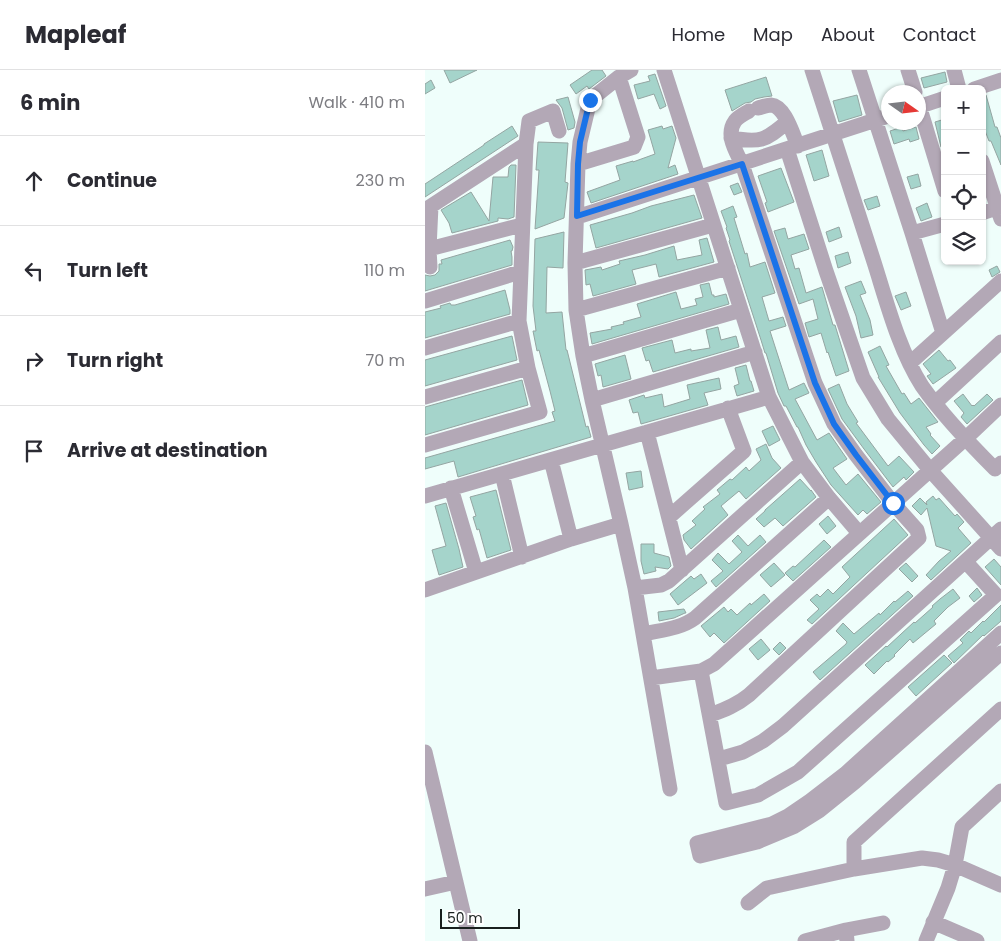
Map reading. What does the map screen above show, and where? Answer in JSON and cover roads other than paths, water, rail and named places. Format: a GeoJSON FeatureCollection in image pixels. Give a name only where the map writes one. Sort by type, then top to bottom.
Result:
{"type":"FeatureCollection","features":[{"type":"Feature","properties":{"kind":"street"},"geometry":{"type":"LineString","coordinates":[[664,70],[769,397],[802,462],[859,533]]}},
{"type":"Feature","properties":{"kind":"street"},"geometry":{"type":"LineString","coordinates":[[812,70],[899,338],[910,363],[935,403],[965,439],[995,469],[1001,464]]}},
{"type":"Feature","properties":{"kind":"street"},"geometry":{"type":"LineString","coordinates":[[859,70],[881,116]]}},
{"type":"Feature","properties":{"kind":"street"},"geometry":{"type":"LineString","coordinates":[[908,70],[913,85]]}},
{"type":"Feature","properties":{"kind":"street"},"geometry":{"type":"LineString","coordinates":[[954,70],[958,85]]}},
{"type":"Feature","properties":{"kind":"street"},"geometry":{"type":"LineString","coordinates":[[984,85],[1001,78],[999,70]]}},
{"type":"Feature","properties":{"kind":"street"},"geometry":{"type":"LineString","coordinates":[[578,164],[633,147],[638,137],[625,74],[590,100],[580,142],[578,164],[575,264],[576,310],[592,400],[635,588],[670,789]]}},
{"type":"Feature","properties":{"kind":"street"},"geometry":{"type":"LineString","coordinates":[[926,101],[941,99]]}},
{"type":"Feature","properties":{"kind":"street"},"geometry":{"type":"LineString","coordinates":[[710,715],[727,709],[749,695],[919,538],[917,530],[893,503],[834,424],[815,383],[742,164],[734,147],[731,138],[736,120],[753,110],[771,105],[778,108],[787,122],[792,148],[826,271],[863,378],[888,419],[930,470],[998,539],[966,562],[783,726],[763,741],[743,752],[719,759]]}},
{"type":"Feature","properties":{"kind":"street"},"geometry":{"type":"LineString","coordinates":[[425,445],[540,412],[528,368],[519,321],[526,144],[529,121],[553,111],[559,131]]}},
{"type":"Feature","properties":{"kind":"street"},"geometry":{"type":"LineString","coordinates":[[577,216],[881,118]]}},
{"type":"Feature","properties":{"kind":"street"},"geometry":{"type":"LineString","coordinates":[[731,138],[745,140],[764,139],[787,122]]}},
{"type":"Feature","properties":{"kind":"street"},"geometry":{"type":"LineString","coordinates":[[926,128],[941,178]]}},
{"type":"Feature","properties":{"kind":"street"},"geometry":{"type":"LineString","coordinates":[[885,130],[912,233],[943,332]]}},
{"type":"Feature","properties":{"kind":"street"},"geometry":{"type":"LineString","coordinates":[[430,267],[428,208],[526,144]]}},
{"type":"Feature","properties":{"kind":"street"},"geometry":{"type":"LineString","coordinates":[[986,173],[999,214],[986,213]]}},
{"type":"Feature","properties":{"kind":"street"},"geometry":{"type":"LineString","coordinates":[[429,249],[523,225]]}},
{"type":"Feature","properties":{"kind":"street"},"geometry":{"type":"LineString","coordinates":[[575,264],[713,225]]}},
{"type":"Feature","properties":{"kind":"street"},"geometry":{"type":"LineString","coordinates":[[912,233],[941,225]]}},
{"type":"Feature","properties":{"kind":"street"},"geometry":{"type":"LineString","coordinates":[[576,310],[728,268]]}},
{"type":"Feature","properties":{"kind":"street"},"geometry":{"type":"LineString","coordinates":[[425,301],[520,272]]}},
{"type":"Feature","properties":{"kind":"street"},"geometry":{"type":"LineString","coordinates":[[910,363],[1001,281]]}},
{"type":"Feature","properties":{"kind":"street"},"geometry":{"type":"LineString","coordinates":[[583,356],[741,310]]}},
{"type":"Feature","properties":{"kind":"street"},"geometry":{"type":"LineString","coordinates":[[425,348],[519,321]]}},
{"type":"Feature","properties":{"kind":"street"},"geometry":{"type":"LineString","coordinates":[[935,403],[1001,342]]}},
{"type":"Feature","properties":{"kind":"street"},"geometry":{"type":"LineString","coordinates":[[592,400],[755,352]]}},
{"type":"Feature","properties":{"kind":"street"},"geometry":{"type":"LineString","coordinates":[[425,397],[528,368]]}},
{"type":"Feature","properties":{"kind":"street"},"geometry":{"type":"LineString","coordinates":[[425,496],[769,397]]}},
{"type":"Feature","properties":{"kind":"street"},"geometry":{"type":"LineString","coordinates":[[651,678],[701,671],[714,664],[1001,405]]}},
{"type":"Feature","properties":{"kind":"street"},"geometry":{"type":"LineString","coordinates":[[669,517],[744,451],[728,408]]}},
{"type":"Feature","properties":{"kind":"street"},"geometry":{"type":"LineString","coordinates":[[647,432],[682,570]]}},
{"type":"Feature","properties":{"kind":"street"},"geometry":{"type":"LineString","coordinates":[[551,460],[571,540]]}},
{"type":"Feature","properties":{"kind":"street"},"geometry":{"type":"LineString","coordinates":[[635,588],[661,585],[669,581],[802,462]]}},
{"type":"Feature","properties":{"kind":"street"},"geometry":{"type":"LineString","coordinates":[[502,474],[522,557]]}},
{"type":"Feature","properties":{"kind":"street"},"geometry":{"type":"LineString","coordinates":[[451,488],[476,572]]}},
{"type":"Feature","properties":{"kind":"street"},"geometry":{"type":"LineString","coordinates":[[644,634],[679,627],[695,618],[829,498]]}},
{"type":"Feature","properties":{"kind":"street"},"geometry":{"type":"LineString","coordinates":[[425,588],[621,524]]}},
{"type":"Feature","properties":{"kind":"street"},"geometry":{"type":"LineString","coordinates":[[701,671],[727,803],[758,795],[797,772],[996,595],[966,562]]}},
{"type":"Feature","properties":{"kind":"street"},"geometry":{"type":"LineString","coordinates":[[1001,633],[845,774],[810,801],[772,824],[697,843],[701,856],[757,842],[795,826],[819,811],[855,782],[1001,653]]}},
{"type":"Feature","properties":{"kind":"street"},"geometry":{"type":"LineString","coordinates":[[854,869],[854,842],[1001,709]]}},
{"type":"Feature","properties":{"kind":"street"},"geometry":{"type":"LineString","coordinates":[[425,752],[470,941]]}},
{"type":"Feature","properties":{"kind":"street"},"geometry":{"type":"LineString","coordinates":[[925,941],[955,865],[962,827],[1001,791]]}},
{"type":"Feature","properties":{"kind":"street"},"geometry":{"type":"LineString","coordinates":[[748,903],[767,888],[854,869],[922,858],[955,865],[1001,885]]}},
{"type":"Feature","properties":{"kind":"street"},"geometry":{"type":"LineString","coordinates":[[425,889],[456,882]]}},
{"type":"Feature","properties":{"kind":"street"},"geometry":{"type":"LineString","coordinates":[[933,922],[977,941]]}},
{"type":"Feature","properties":{"kind":"street"},"geometry":{"type":"LineString","coordinates":[[805,941],[847,936],[883,923]]}}]}
